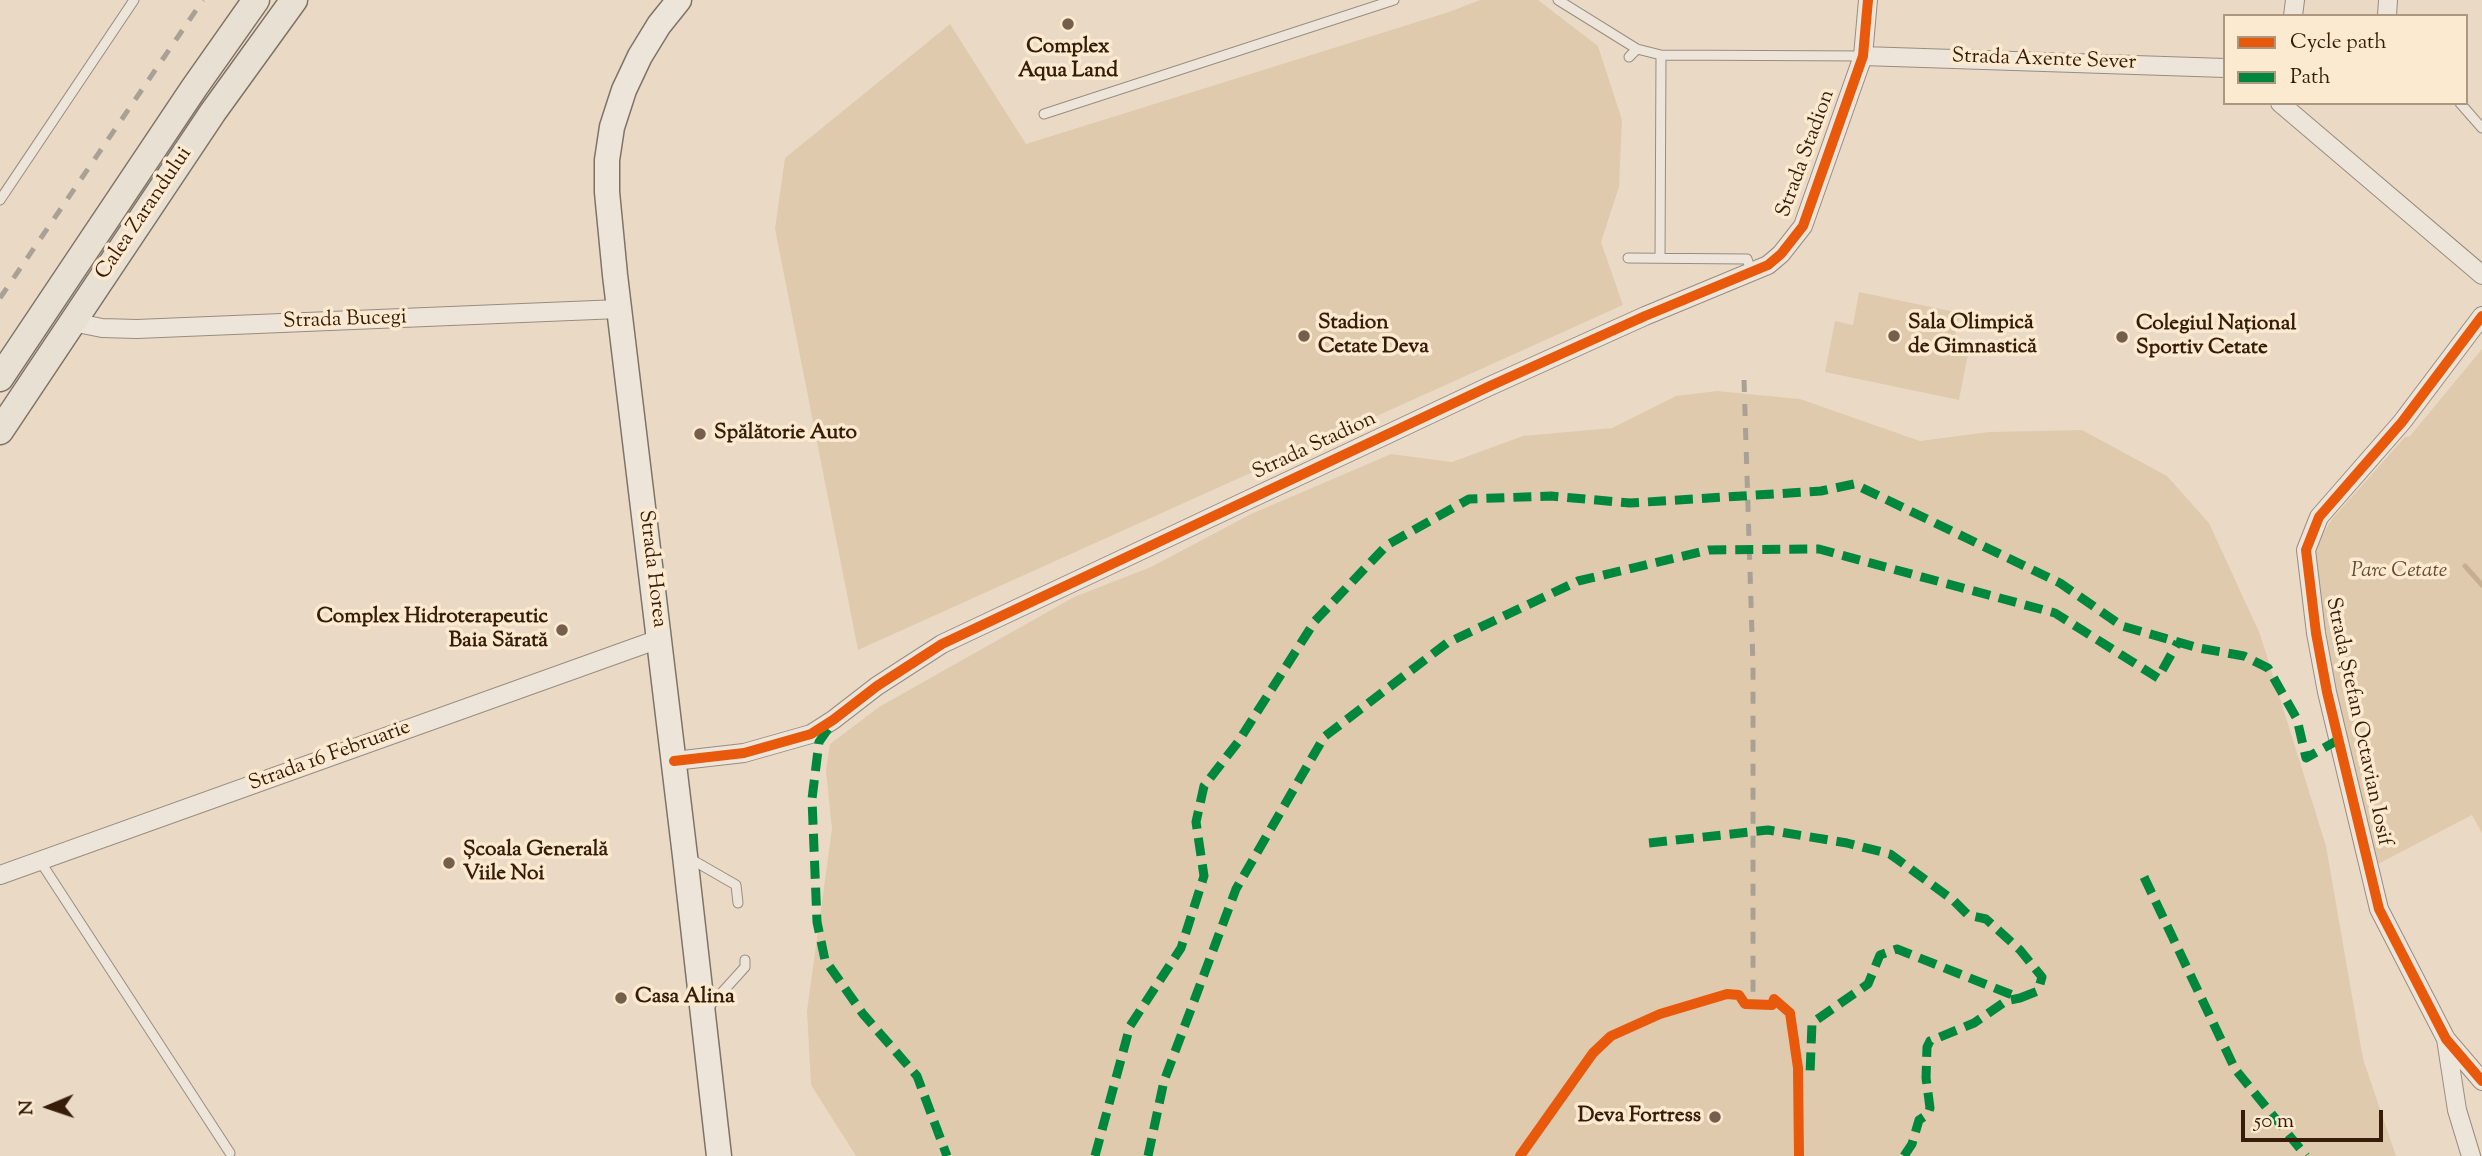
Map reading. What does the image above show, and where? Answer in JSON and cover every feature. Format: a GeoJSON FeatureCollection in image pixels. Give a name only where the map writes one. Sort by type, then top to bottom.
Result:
{"type":"FeatureCollection","features":[{"type":"Feature","properties":{"kind":"main road","name":"Calea Zarandului"},"geometry":{"type":"LineString","coordinates":[[0,378],[166,130],[257,0]]}},
{"type":"Feature","properties":{"kind":"main road","name":"Calea Zarandului"},"geometry":{"type":"LineString","coordinates":[[0,431],[214,112],[294,0]]}},
{"type":"Feature","properties":{"kind":"main road","name":"Strada Horea"},"geometry":{"type":"LineString","coordinates":[[679,0],[659,25],[640,56],[624,90],[612,127],[607,160],[607,192],[719,1156]]}},
{"type":"Feature","properties":{"kind":"street","name":"Strada Stadion"},"geometry":{"type":"LineString","coordinates":[[674,761],[744,753],[811,734],[877,686],[942,644],[1490,386],[1645,316],[1768,265],[1781,254],[1803,226],[1863,56],[1868,0]]}},
{"type":"Feature","properties":{"kind":"street","name":"Strada Axente Sever"},"geometry":{"type":"LineString","coordinates":[[1863,56],[2223,68]]}},
{"type":"Feature","properties":{"kind":"street"},"geometry":{"type":"LineString","coordinates":[[2284,105],[2482,275]]}},
{"type":"Feature","properties":{"kind":"street","name":"Strada Bucegi"},"geometry":{"type":"LineString","coordinates":[[72,322],[102,328],[137,329],[619,309]]}},
{"type":"Feature","properties":{"kind":"street","name":"Strada Ștefan Octavian Iosif"},"geometry":{"type":"LineString","coordinates":[[2482,316],[2402,422],[2319,517],[2306,550],[2314,621],[2327,692],[2379,909],[2446,1039],[2482,1081]]}},
{"type":"Feature","properties":{"kind":"street","name":"Strada 16 Februarie"},"geometry":{"type":"LineString","coordinates":[[0,875],[659,639]]}},
{"type":"Feature","properties":{"kind":"street"},"geometry":{"type":"LineString","coordinates":[[2446,1039],[2456,1110],[2471,1156]]}},
{"type":"Feature","properties":{"kind":"lane"},"geometry":{"type":"LineString","coordinates":[[0,200],[134,0]]}},
{"type":"Feature","properties":{"kind":"lane"},"geometry":{"type":"LineString","coordinates":[[1044,114],[1394,0]]}},
{"type":"Feature","properties":{"kind":"lane"},"geometry":{"type":"LineString","coordinates":[[1558,0],[1637,48],[1661,55],[1863,56]]}},
{"type":"Feature","properties":{"kind":"lane"},"geometry":{"type":"LineString","coordinates":[[1629,57],[1637,48]]}},
{"type":"Feature","properties":{"kind":"lane"},"geometry":{"type":"LineString","coordinates":[[1660,258],[1661,55]]}},
{"type":"Feature","properties":{"kind":"lane"},"geometry":{"type":"LineString","coordinates":[[2462,105],[2482,128]]}},
{"type":"Feature","properties":{"kind":"lane"},"geometry":{"type":"LineString","coordinates":[[1628,258],[1747,258],[1752,273]]}},
{"type":"Feature","properties":{"kind":"lane"},"geometry":{"type":"LineString","coordinates":[[685,856],[736,886],[738,903]]}},
{"type":"Feature","properties":{"kind":"lane"},"geometry":{"type":"LineString","coordinates":[[40,861],[230,1153]]}},
{"type":"Feature","properties":{"kind":"lane"},"geometry":{"type":"LineString","coordinates":[[704,1013],[745,968],[745,960]]}},
{"type":"Feature","properties":{"kind":"green space"},"geometry":{"type":"Polygon","coordinates":[[[1480,0],[1538,0],[1598,46],[1622,120],[1619,187],[1601,242],[1623,305],[858,650],[775,229],[785,158],[950,24],[1026,144],[1480,0]]]}},
{"type":"Feature","properties":{"kind":"green space","name":"Sala Olimpică de Gimnastică"},"geometry":{"type":"Polygon","coordinates":[[[1859,292],[1960,313],[1953,346],[1969,349],[1959,400],[1825,372],[1835,321],[1853,325],[1859,292]]]}},
{"type":"Feature","properties":{"kind":"green space","name":"Parc Cetate"},"geometry":{"type":"Polygon","coordinates":[[[2482,349],[2482,833],[2472,815],[2376,865],[2330,666],[2313,562],[2321,537],[2332,519],[2405,437],[2410,436],[2482,349]]]}},
{"type":"Feature","properties":{"kind":"green space"},"geometry":{"type":"Polygon","coordinates":[[[1717,391],[1800,399],[1920,441],[1989,432],[2082,430],[2167,476],[2209,523],[2260,634],[2326,846],[2363,1059],[2396,1156],[856,1156],[811,1085],[807,1011],[832,829],[826,771],[830,744],[879,707],[1074,597],[1151,567],[1251,514],[1391,454],[1452,462],[1523,436],[1612,428],[1676,396],[1717,391]]]}},
{"type":"Feature","properties":{"kind":"waterway"},"geometry":{"type":"LineString","coordinates":[[2465,566],[2482,585]]}},
{"type":"Feature","properties":{"kind":"railway"},"geometry":{"type":"LineString","coordinates":[[0,298],[203,0]]}},
{"type":"Feature","properties":{"kind":"railway"},"geometry":{"type":"LineString","coordinates":[[1744,380],[1753,666],[1753,992]]}},
{"type":"Feature","properties":{"kind":"marked path"},"geometry":{"type":"LineString","coordinates":[[1095,1156],[1130,1026],[1181,948],[1204,876],[1196,822],[1204,786],[1238,742],[1315,621],[1387,545],[1469,499],[1551,496],[1630,503],[1821,491],[1854,484],[2060,583],[2122,626],[2199,648],[2244,656],[2268,668],[2297,719],[2306,758],[2338,740]]}},
{"type":"Feature","properties":{"kind":"marked path"},"geometry":{"type":"LineString","coordinates":[[1148,1156],[1164,1081],[1236,889],[1324,737],[1447,643],[1578,581],[1709,550],[1819,549],[2055,613],[2158,678],[2178,642]]}},
{"type":"Feature","properties":{"kind":"marked path"},"geometry":{"type":"LineString","coordinates":[[828,729],[819,742],[812,799],[817,922],[825,960],[863,1014],[917,1076],[947,1156]]}},
{"type":"Feature","properties":{"kind":"marked path"},"geometry":{"type":"LineString","coordinates":[[1649,843],[1768,830],[1847,843],[1890,854],[1953,900],[1968,915],[1986,919],[2020,950],[2042,977],[2038,991],[2020,998],[1897,949],[1880,955],[1868,984],[1812,1023],[1810,1074]]}},
{"type":"Feature","properties":{"kind":"marked path"},"geometry":{"type":"LineString","coordinates":[[2144,877],[2235,1069],[2306,1156]]}},
{"type":"Feature","properties":{"kind":"marked path"},"geometry":{"type":"LineString","coordinates":[[1904,1156],[1912,1144],[1919,1120],[1928,1114],[1930,1108],[1926,1078],[1927,1047],[1930,1041],[1974,1023],[2006,1001],[2020,998]]}},
{"type":"Feature","properties":{"kind":"cycle path"},"geometry":{"type":"LineString","coordinates":[[674,761],[744,753],[811,734],[877,686],[942,644],[1490,386],[1645,316],[1768,265],[1781,254],[1803,226],[1863,56],[1868,0]]}},
{"type":"Feature","properties":{"kind":"cycle path"},"geometry":{"type":"LineString","coordinates":[[2482,316],[2402,422],[2319,517],[2306,550],[2316,633],[2327,692],[2379,909],[2446,1039],[2482,1081]]}},
{"type":"Feature","properties":{"kind":"cycle path"},"geometry":{"type":"LineString","coordinates":[[1520,1156],[1593,1053],[1611,1036],[1660,1014],[1727,994],[1739,995],[1745,1004],[1772,1005],[1774,999],[1790,1013],[1798,1068],[1799,1156]]}},
{"type":"Feature","properties":{"kind":"place","name":"Complex Aqua Land"},"geometry":{"type":"Point","coordinates":[1068,24]}},
{"type":"Feature","properties":{"kind":"place","name":"Stadion Cetate Deva"},"geometry":{"type":"Point","coordinates":[1304,336]}},
{"type":"Feature","properties":{"kind":"place","name":"Sala Olimpică de Gimnastică"},"geometry":{"type":"Point","coordinates":[1894,336]}},
{"type":"Feature","properties":{"kind":"place","name":"Colegiul Național Sportiv Cetate"},"geometry":{"type":"Point","coordinates":[2122,337]}},
{"type":"Feature","properties":{"kind":"place","name":"Spălătorie Auto"},"geometry":{"type":"Point","coordinates":[700,434]}},
{"type":"Feature","properties":{"kind":"place","name":"Complex Hidroterapeutic Baia Sărată"},"geometry":{"type":"Point","coordinates":[562,630]}},
{"type":"Feature","properties":{"kind":"place","name":"Școala Generală Viile Noi"},"geometry":{"type":"Point","coordinates":[449,863]}},
{"type":"Feature","properties":{"kind":"place","name":"Casa Alina"},"geometry":{"type":"Point","coordinates":[621,998]}},
{"type":"Feature","properties":{"kind":"place","name":"Deva Fortress"},"geometry":{"type":"Point","coordinates":[1715,1117]}}]}
